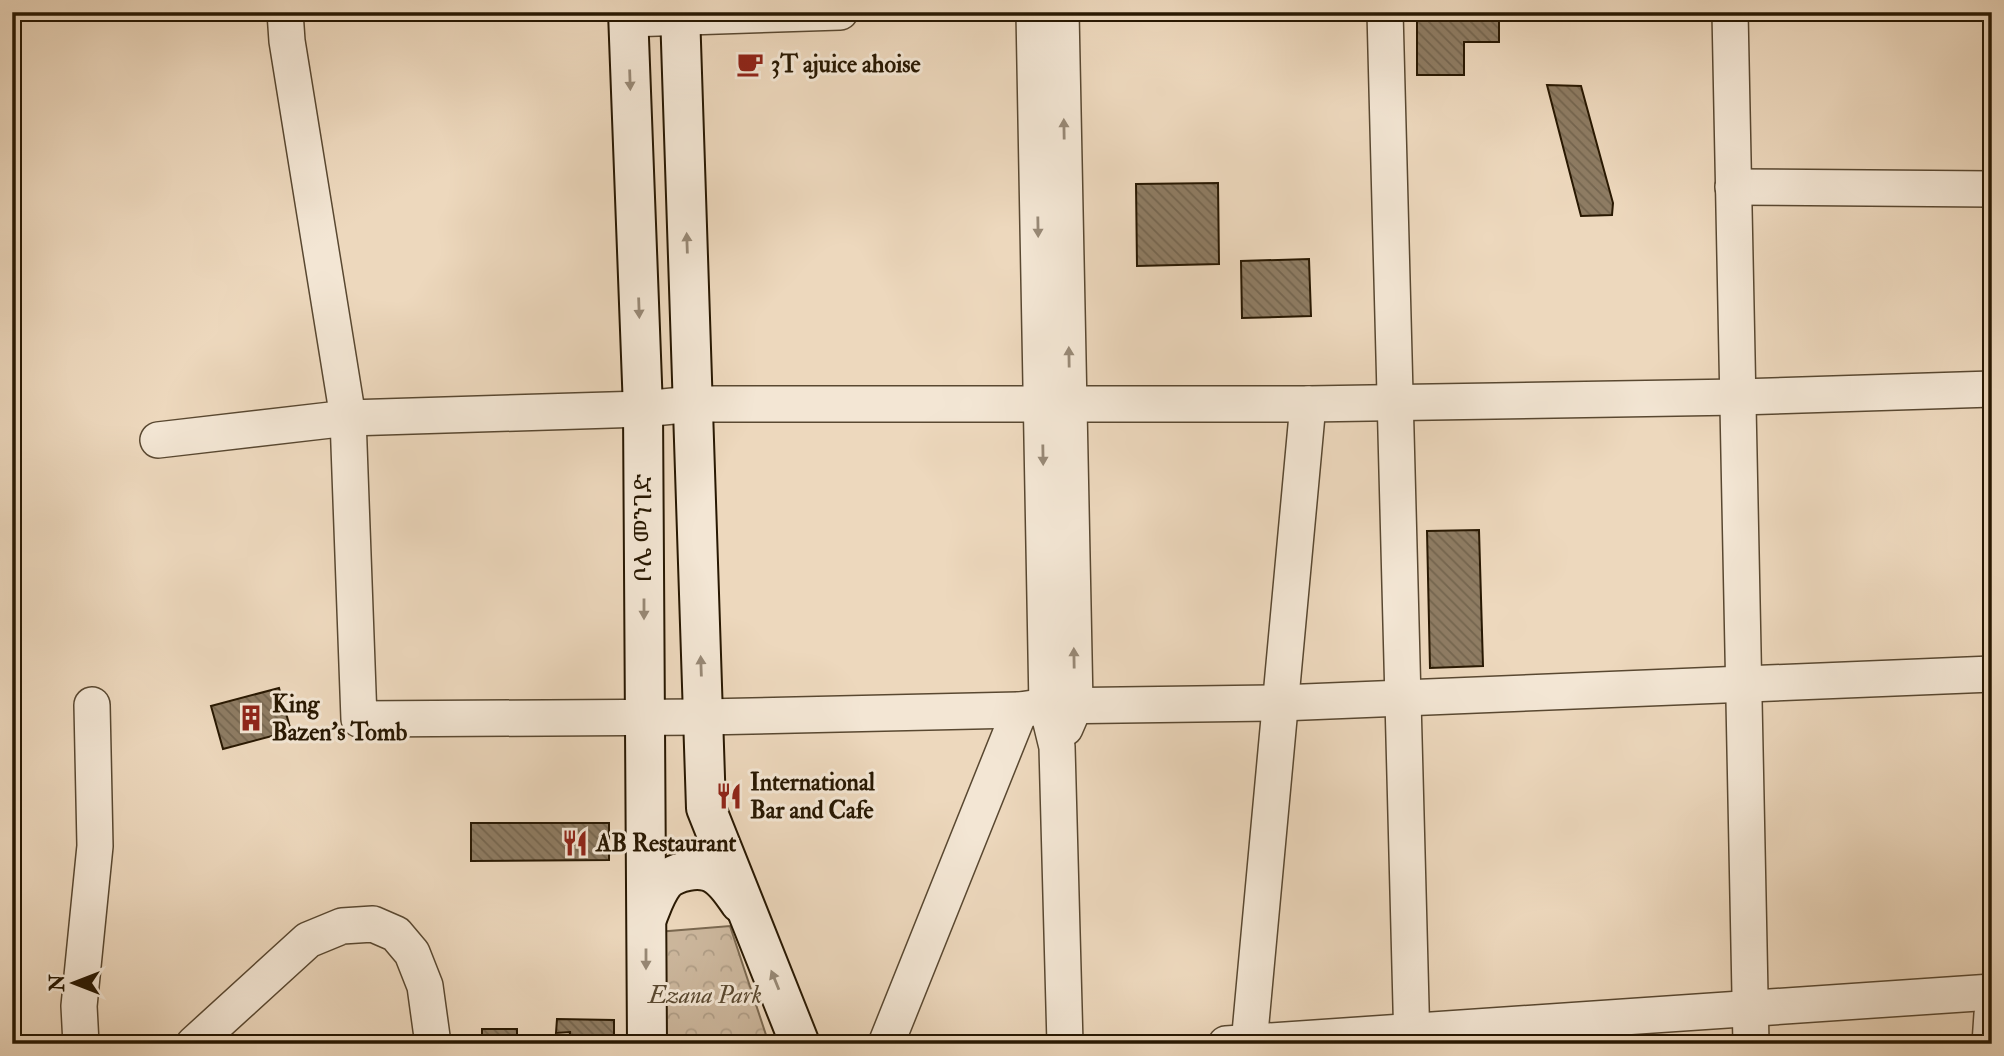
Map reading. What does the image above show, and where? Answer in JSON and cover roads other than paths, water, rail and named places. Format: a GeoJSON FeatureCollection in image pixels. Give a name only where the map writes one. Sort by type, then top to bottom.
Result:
{"type":"FeatureCollection","features":[{"type":"Feature","properties":{"kind":"main road"},"geometry":{"type":"LineString","coordinates":[[680,15],[706,808],[800,1044]]}},
{"type":"Feature","properties":{"kind":"main road","name":"ቦሌ መንገድ"},"geometry":{"type":"LineString","coordinates":[[628,16],[643,410],[647,1044]]}},
{"type":"Feature","properties":{"kind":"main road"},"geometry":{"type":"LineString","coordinates":[[646,921],[665,881],[674,874],[689,872],[714,874],[748,913]]}},
{"type":"Feature","properties":{"kind":"street"},"geometry":{"type":"LineString","coordinates":[[285,12],[287,41],[348,418],[359,719],[703,717],[1280,703],[1992,674]]}},
{"type":"Feature","properties":{"kind":"street"},"geometry":{"type":"LineString","coordinates":[[628,16],[841,12]]}},
{"type":"Feature","properties":{"kind":"street"},"geometry":{"type":"LineString","coordinates":[[1034,12],[1056,405]]}},
{"type":"Feature","properties":{"kind":"street"},"geometry":{"type":"LineString","coordinates":[[1061,12],[1056,405],[1047,707],[1057,747],[1065,1044]]}},
{"type":"Feature","properties":{"kind":"street"},"geometry":{"type":"LineString","coordinates":[[1385,12],[1412,1037]]}},
{"type":"Feature","properties":{"kind":"street"},"geometry":{"type":"LineString","coordinates":[[1730,12],[1751,1044]]}},
{"type":"Feature","properties":{"kind":"street"},"geometry":{"type":"LineString","coordinates":[[1733,187],[1992,189]]}},
{"type":"Feature","properties":{"kind":"street"},"geometry":{"type":"LineString","coordinates":[[158,440],[348,418],[643,410],[693,404],[1308,404],[1738,397],[1992,389]]}},
{"type":"Feature","properties":{"kind":"street"},"geometry":{"type":"LineString","coordinates":[[1308,404],[1280,703],[1241,1043],[1412,1037],[1992,992]]}},
{"type":"Feature","properties":{"kind":"street"},"geometry":{"type":"LineString","coordinates":[[81,1044],[79,1006],[95,846],[92,705]]}},
{"type":"Feature","properties":{"kind":"street"},"geometry":{"type":"LineString","coordinates":[[886,1044],[1047,707]]}},
{"type":"Feature","properties":{"kind":"street"},"geometry":{"type":"LineString","coordinates":[[194,1044],[308,940],[342,926],[373,924],[396,934],[412,953],[425,986],[433,1044]]}},
{"type":"Feature","properties":{"kind":"street"},"geometry":{"type":"LineString","coordinates":[[1990,1044],[1992,1014]]}},
{"type":"Feature","properties":{"kind":"place","name":"3T ajuice ahoise"},"geometry":{"type":"Point","coordinates":[750,64]}},
{"type":"Feature","properties":{"kind":"place","name":"King Bazen's Tomb"},"geometry":{"type":"Point","coordinates":[251,718]}},
{"type":"Feature","properties":{"kind":"place","name":"International Bar and Cafe"},"geometry":{"type":"Point","coordinates":[729,796]}},
{"type":"Feature","properties":{"kind":"place","name":"AB Restaurant"},"geometry":{"type":"Point","coordinates":[575,843]}},
{"type":"Feature","properties":{"kind":"park label","name":"Ezana Park"},"geometry":{"type":"Point","coordinates":[705,995]}}]}
